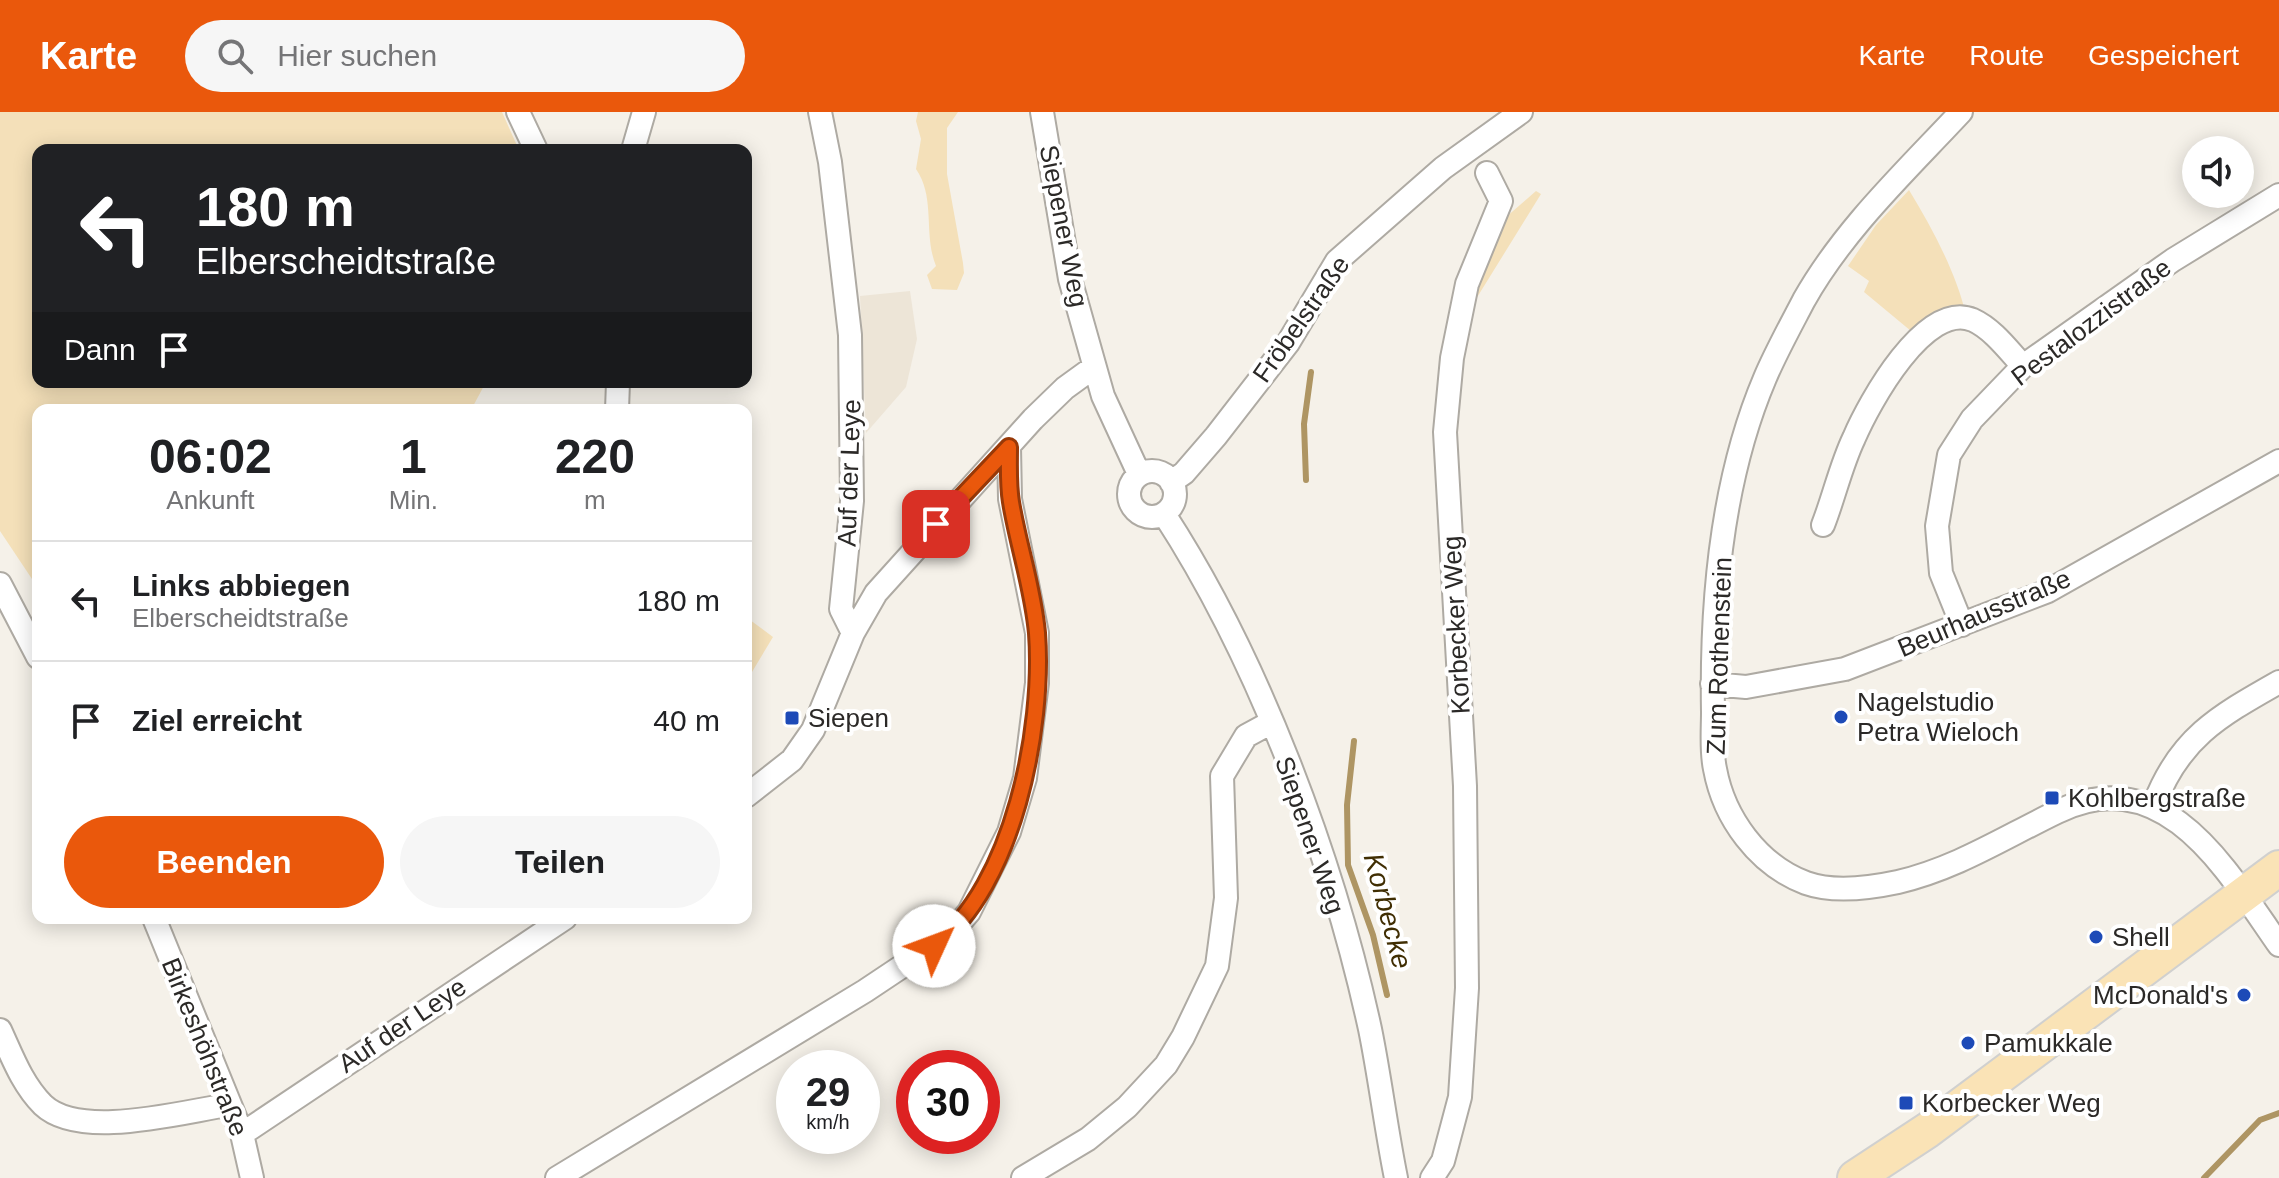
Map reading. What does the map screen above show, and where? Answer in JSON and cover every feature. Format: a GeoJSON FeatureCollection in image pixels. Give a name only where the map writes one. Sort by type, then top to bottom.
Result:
{"type":"FeatureCollection","features":[{"type":"Feature","properties":{"kind":"main road"},"geometry":{"type":"LineString","coordinates":[[1855,1178],[1928,1130],[2279,868]]}},
{"type":"Feature","properties":{"kind":"street"},"geometry":{"type":"LineString","coordinates":[[518,112],[533,144]]}},
{"type":"Feature","properties":{"kind":"street"},"geometry":{"type":"LineString","coordinates":[[635,144],[644,112]]}},
{"type":"Feature","properties":{"kind":"street","name":"Auf der Leye"},"geometry":{"type":"LineString","coordinates":[[820,112],[830,162],[850,335],[852,501],[841,609],[853,633]]}},
{"type":"Feature","properties":{"kind":"street","name":"Siepener Weg"},"geometry":{"type":"LineString","coordinates":[[1042,112],[1070,279],[1094,367],[1120,439],[1139,474]]}},
{"type":"Feature","properties":{"kind":"street","name":"Fröbelstraße"},"geometry":{"type":"LineString","coordinates":[[1171,482],[1184,473],[1216,436],[1288,343],[1337,261],[1443,168],[1521,112]]}},
{"type":"Feature","properties":{"kind":"street","name":"Zum Rothenstein"},"geometry":{"type":"LineString","coordinates":[[1961,112],[1852,231],[1806,297],[1764,378],[1738,465],[1722,555],[1712,684],[1714,768],[1729,813],[1751,846],[1781,870],[1807,883],[1835,889],[1882,885],[1946,868],[2082,803],[2115,799],[2154,805],[2189,831],[2244,894],[2279,945]]}},
{"type":"Feature","properties":{"kind":"street","name":"Korbecker Weg"},"geometry":{"type":"LineString","coordinates":[[1432,1178],[1443,1161],[1460,1097],[1466,1001],[1465,786],[1445,432],[1452,358],[1467,284],[1501,201],[1487,173]]}},
{"type":"Feature","properties":{"kind":"street","name":"Pestalozzistraße"},"geometry":{"type":"LineString","coordinates":[[1962,625],[1941,573],[1937,526],[1949,455],[1972,419],[2023,366],[2173,260],[2279,195]]}},
{"type":"Feature","properties":{"kind":"street"},"geometry":{"type":"LineString","coordinates":[[1823,525],[1852,440],[1888,375],[1924,333],[1945,321],[1972,319],[2000,341],[2023,366]]}},
{"type":"Feature","properties":{"kind":"street"},"geometry":{"type":"LineString","coordinates":[[752,791],[792,760],[813,730],[853,633],[876,593],[1065,388],[1094,367]]}},
{"type":"Feature","properties":{"kind":"street"},"geometry":{"type":"LineString","coordinates":[[557,1178],[865,991],[949,935],[969,912],[1009,832],[1025,778],[1037,683],[1037,633],[1010,499],[1009,447]]}},
{"type":"Feature","properties":{"kind":"street","name":"Beurhausstraße"},"geometry":{"type":"LineString","coordinates":[[1712,684],[1746,687],[1845,669],[1962,625],[2048,591],[2279,461]]}},
{"type":"Feature","properties":{"kind":"street"},"geometry":{"type":"LineString","coordinates":[[1156,471],[1171,482],[1174,499],[1164,514],[1143,516],[1134,510],[1128,491],[1139,474],[1156,471]]}},
{"type":"Feature","properties":{"kind":"street","name":"Siepener Weg"},"geometry":{"type":"LineString","coordinates":[[1164,514],[1201,577],[1270,723],[1328,870],[1370,1030],[1396,1178]]}},
{"type":"Feature","properties":{"kind":"street"},"geometry":{"type":"LineString","coordinates":[[1,589],[32,646]]}},
{"type":"Feature","properties":{"kind":"street"},"geometry":{"type":"LineString","coordinates":[[2154,805],[2164,778],[2188,742],[2279,682]]}},
{"type":"Feature","properties":{"kind":"street"},"geometry":{"type":"LineString","coordinates":[[1023,1178],[1076,1147],[1127,1107],[1166,1065],[1183,1037],[1217,966],[1226,898],[1222,776],[1246,736],[1270,723]]}},
{"type":"Feature","properties":{"kind":"street","name":"Birkeshöhstraße"},"geometry":{"type":"LineString","coordinates":[[156,924],[242,1134],[252,1178]]}},
{"type":"Feature","properties":{"kind":"street","name":"Auf der Leye"},"geometry":{"type":"LineString","coordinates":[[242,1134],[556,924]]}},
{"type":"Feature","properties":{"kind":"street"},"geometry":{"type":"LineString","coordinates":[[0,1030],[27,1086],[53,1113],[70,1120],[106,1123],[228,1105]]}},
{"type":"Feature","properties":{"kind":"shaded area"},"geometry":{"type":"Polygon","coordinates":[[[0,112],[502,112],[516,144],[32,144],[32,388],[483,388],[474,404],[32,404],[32,579],[0,531],[0,112]]]}},
{"type":"Feature","properties":{"kind":"shaded area"},"geometry":{"type":"Polygon","coordinates":[[[918,112],[958,112],[947,128],[947,174],[964,273],[957,290],[932,289],[927,275],[936,266],[930,241],[926,192],[916,169],[921,139],[916,121],[918,112]]]}},
{"type":"Feature","properties":{"kind":"shaded area"},"geometry":{"type":"Polygon","coordinates":[[[1909,190],[1942,251],[1966,315],[1917,336],[1864,292],[1869,281],[1848,266],[1876,225],[1909,190]]]}},
{"type":"Feature","properties":{"kind":"shaded area"},"geometry":{"type":"Polygon","coordinates":[[[1536,191],[1541,194],[1468,312],[1498,224],[1536,191]]]}},
{"type":"Feature","properties":{"kind":"shaded area"},"geometry":{"type":"Polygon","coordinates":[[[910,291],[917,339],[906,387],[866,433],[860,296],[910,291]]]}},
{"type":"Feature","properties":{"kind":"shaded area"},"geometry":{"type":"Polygon","coordinates":[[[752,621],[773,637],[752,672],[752,621]]]}},
{"type":"Feature","properties":{"kind":"waterway","name":"Korbecke"},"geometry":{"type":"LineString","coordinates":[[1306,480],[1304,424],[1311,372]]}},
{"type":"Feature","properties":{"kind":"waterway","name":"Korbecke"},"geometry":{"type":"LineString","coordinates":[[1354,741],[1347,805],[1348,865],[1373,935],[1387,995]]}},
{"type":"Feature","properties":{"kind":"waterway"},"geometry":{"type":"LineString","coordinates":[[2204,1178],[2260,1120],[2279,1113]]}},
{"type":"Feature","properties":{"kind":"place","name":"Nagelstudio Petra Wieloch"},"geometry":{"type":"Point","coordinates":[1841,717]}},
{"type":"Feature","properties":{"kind":"place","name":"Siepen"},"geometry":{"type":"Point","coordinates":[792,718]}},
{"type":"Feature","properties":{"kind":"place","name":"Kohlbergstraße"},"geometry":{"type":"Point","coordinates":[2052,798]}},
{"type":"Feature","properties":{"kind":"place","name":"Shell"},"geometry":{"type":"Point","coordinates":[2096,937]}},
{"type":"Feature","properties":{"kind":"place","name":"McDonald's"},"geometry":{"type":"Point","coordinates":[2244,995]}},
{"type":"Feature","properties":{"kind":"place","name":"Pamukkale"},"geometry":{"type":"Point","coordinates":[1968,1043]}},
{"type":"Feature","properties":{"kind":"place","name":"Korbecker Weg"},"geometry":{"type":"Point","coordinates":[1906,1103]}},
{"type":"Feature","properties":{"kind":"route"},"geometry":{"type":"LineString","coordinates":[[934,946],[949,935],[969,912],[1009,832],[1025,778],[1037,683],[1037,633],[1028,575],[1010,499],[1009,447],[936,524]]}}]}
